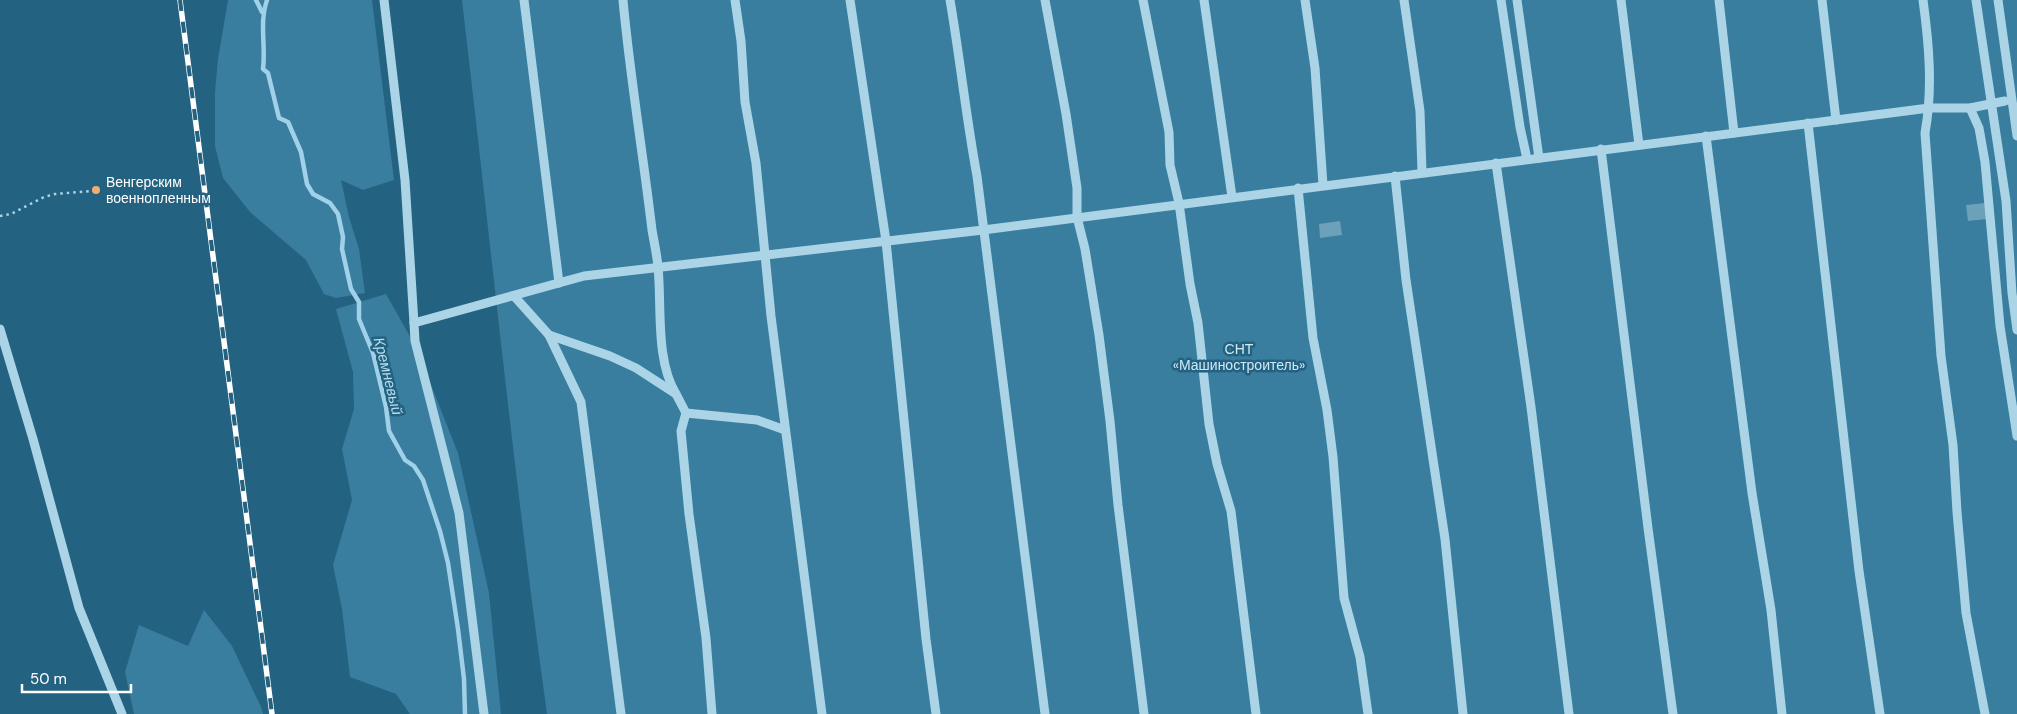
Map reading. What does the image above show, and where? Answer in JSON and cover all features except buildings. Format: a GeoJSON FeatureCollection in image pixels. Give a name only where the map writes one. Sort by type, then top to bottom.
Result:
{"type":"FeatureCollection","features":[{"type":"Feature","properties":{"kind":"lane"},"geometry":{"type":"LineString","coordinates":[[384,0],[405,180],[416,341],[459,513],[484,714]]}},
{"type":"Feature","properties":{"kind":"lane"},"geometry":{"type":"LineString","coordinates":[[524,0],[559,283]]}},
{"type":"Feature","properties":{"kind":"lane"},"geometry":{"type":"LineString","coordinates":[[623,0],[629,62],[658,267],[659,316],[664,356],[671,387],[686,413],[681,431],[690,523],[706,638],[712,714]]}},
{"type":"Feature","properties":{"kind":"lane"},"geometry":{"type":"LineString","coordinates":[[735,0],[741,41],[745,102],[756,164],[784,430],[822,714]]}},
{"type":"Feature","properties":{"kind":"lane"},"geometry":{"type":"LineString","coordinates":[[850,0],[886,241],[926,639],[936,714]]}},
{"type":"Feature","properties":{"kind":"lane"},"geometry":{"type":"LineString","coordinates":[[950,0],[967,122],[977,176],[1045,714]]}},
{"type":"Feature","properties":{"kind":"lane"},"geometry":{"type":"LineString","coordinates":[[1045,0],[1076,179],[1077,217],[1090,278],[1110,421],[1118,505],[1144,714]]}},
{"type":"Feature","properties":{"kind":"lane"},"geometry":{"type":"LineString","coordinates":[[1143,0],[1169,132],[1170,165],[1198,323],[1209,424],[1217,464],[1231,510],[1256,714]]}},
{"type":"Feature","properties":{"kind":"lane"},"geometry":{"type":"LineString","coordinates":[[1204,0],[1232,197]]}},
{"type":"Feature","properties":{"kind":"lane"},"geometry":{"type":"LineString","coordinates":[[1305,0],[1315,68],[1323,185]]}},
{"type":"Feature","properties":{"kind":"lane"},"geometry":{"type":"LineString","coordinates":[[1404,0],[1420,111],[1422,172]]}},
{"type":"Feature","properties":{"kind":"lane"},"geometry":{"type":"LineString","coordinates":[[1502,0],[1520,127],[1527,159]]}},
{"type":"Feature","properties":{"kind":"lane"},"geometry":{"type":"LineString","coordinates":[[1516,0],[1539,158]]}},
{"type":"Feature","properties":{"kind":"lane"},"geometry":{"type":"LineString","coordinates":[[1621,0],[1639,145]]}},
{"type":"Feature","properties":{"kind":"lane"},"geometry":{"type":"LineString","coordinates":[[1719,0],[1734,132]]}},
{"type":"Feature","properties":{"kind":"lane"},"geometry":{"type":"LineString","coordinates":[[1822,0],[1836,120]]}},
{"type":"Feature","properties":{"kind":"lane"},"geometry":{"type":"LineString","coordinates":[[1923,0],[1928,48],[1929,108],[1925,132],[1941,356],[1953,445],[1966,613],[1985,714]]}},
{"type":"Feature","properties":{"kind":"lane"},"geometry":{"type":"LineString","coordinates":[[1976,0],[1990,104],[2006,201],[2012,293],[2017,330]]}},
{"type":"Feature","properties":{"kind":"lane"},"geometry":{"type":"LineString","coordinates":[[1998,0],[2017,136]]}},
{"type":"Feature","properties":{"kind":"lane"},"geometry":{"type":"LineString","coordinates":[[414,323],[584,276],[983,230],[1929,108],[1970,108],[2011,102]]}},
{"type":"Feature","properties":{"kind":"lane"},"geometry":{"type":"LineString","coordinates":[[1970,108],[1979,128],[1984,155],[2000,326],[2017,436]]}},
{"type":"Feature","properties":{"kind":"lane"},"geometry":{"type":"LineString","coordinates":[[1808,123],[1859,571],[1880,714]]}},
{"type":"Feature","properties":{"kind":"lane"},"geometry":{"type":"LineString","coordinates":[[1706,136],[1751,483],[1771,610],[1782,714]]}},
{"type":"Feature","properties":{"kind":"lane"},"geometry":{"type":"LineString","coordinates":[[1601,150],[1648,528],[1674,714]]}},
{"type":"Feature","properties":{"kind":"lane"},"geometry":{"type":"LineString","coordinates":[[1496,163],[1531,407],[1569,714]]}},
{"type":"Feature","properties":{"kind":"lane"},"geometry":{"type":"LineString","coordinates":[[1395,176],[1406,280],[1445,539],[1463,714]]}},
{"type":"Feature","properties":{"kind":"lane"},"geometry":{"type":"LineString","coordinates":[[1298,188],[1313,338],[1327,410],[1333,457],[1344,598],[1360,657],[1368,714]]}},
{"type":"Feature","properties":{"kind":"lane"},"geometry":{"type":"LineString","coordinates":[[514,296],[549,335],[581,402],[620,714]]}},
{"type":"Feature","properties":{"kind":"lane"},"geometry":{"type":"LineString","coordinates":[[0,329],[33,439],[79,608],[122,714]]}},
{"type":"Feature","properties":{"kind":"lane"},"geometry":{"type":"LineString","coordinates":[[549,335],[610,356],[636,368],[676,394]]}},
{"type":"Feature","properties":{"kind":"lane"},"geometry":{"type":"LineString","coordinates":[[686,413],[757,420],[784,430]]}},
{"type":"Feature","properties":{"kind":"path"},"geometry":{"type":"LineString","coordinates":[[0,216],[11,214],[44,196],[93,191]]}},
{"type":"Feature","properties":{"kind":"green space"},"geometry":{"type":"Polygon","coordinates":[[[228,0],[372,0],[394,180],[363,190],[341,180],[349,217],[359,249],[365,293],[336,298],[324,294],[306,260],[250,212],[223,178],[215,146],[215,92],[218,59],[228,0]]]}},
{"type":"Feature","properties":{"kind":"green space","name":"СНТ «Машиностроитель»"},"geometry":{"type":"Polygon","coordinates":[[[462,0],[2017,0],[2017,714],[547,714],[513,447],[462,0]]]}},
{"type":"Feature","properties":{"kind":"green space"},"geometry":{"type":"Polygon","coordinates":[[[386,294],[416,347],[458,453],[489,593],[501,714],[410,714],[396,694],[350,677],[342,609],[333,565],[352,500],[342,449],[354,409],[353,372],[336,309],[386,294]]]}},
{"type":"Feature","properties":{"kind":"green space"},"geometry":{"type":"Polygon","coordinates":[[[204,610],[232,646],[263,714],[134,714],[125,672],[139,625],[188,646],[204,610]]]}},
{"type":"Feature","properties":{"kind":"waterway"},"geometry":{"type":"LineString","coordinates":[[256,0],[262,12]]}},
{"type":"Feature","properties":{"kind":"waterway","name":"Кремневый"},"geometry":{"type":"LineString","coordinates":[[267,0],[263,17],[263,69],[268,73],[279,118],[288,122],[301,152],[307,184],[313,194],[330,203],[338,214],[343,237],[342,249],[351,289],[359,302],[359,319],[373,353],[386,407],[389,431],[405,460],[414,466],[423,480],[440,531],[448,563],[458,629],[464,679],[465,714]]}},
{"type":"Feature","properties":{"kind":"railway"},"geometry":{"type":"LineString","coordinates":[[180,0],[272,714]]}},
{"type":"Feature","properties":{"kind":"place","name":"Венгерским военнопленным"},"geometry":{"type":"Point","coordinates":[96,190]}}]}
